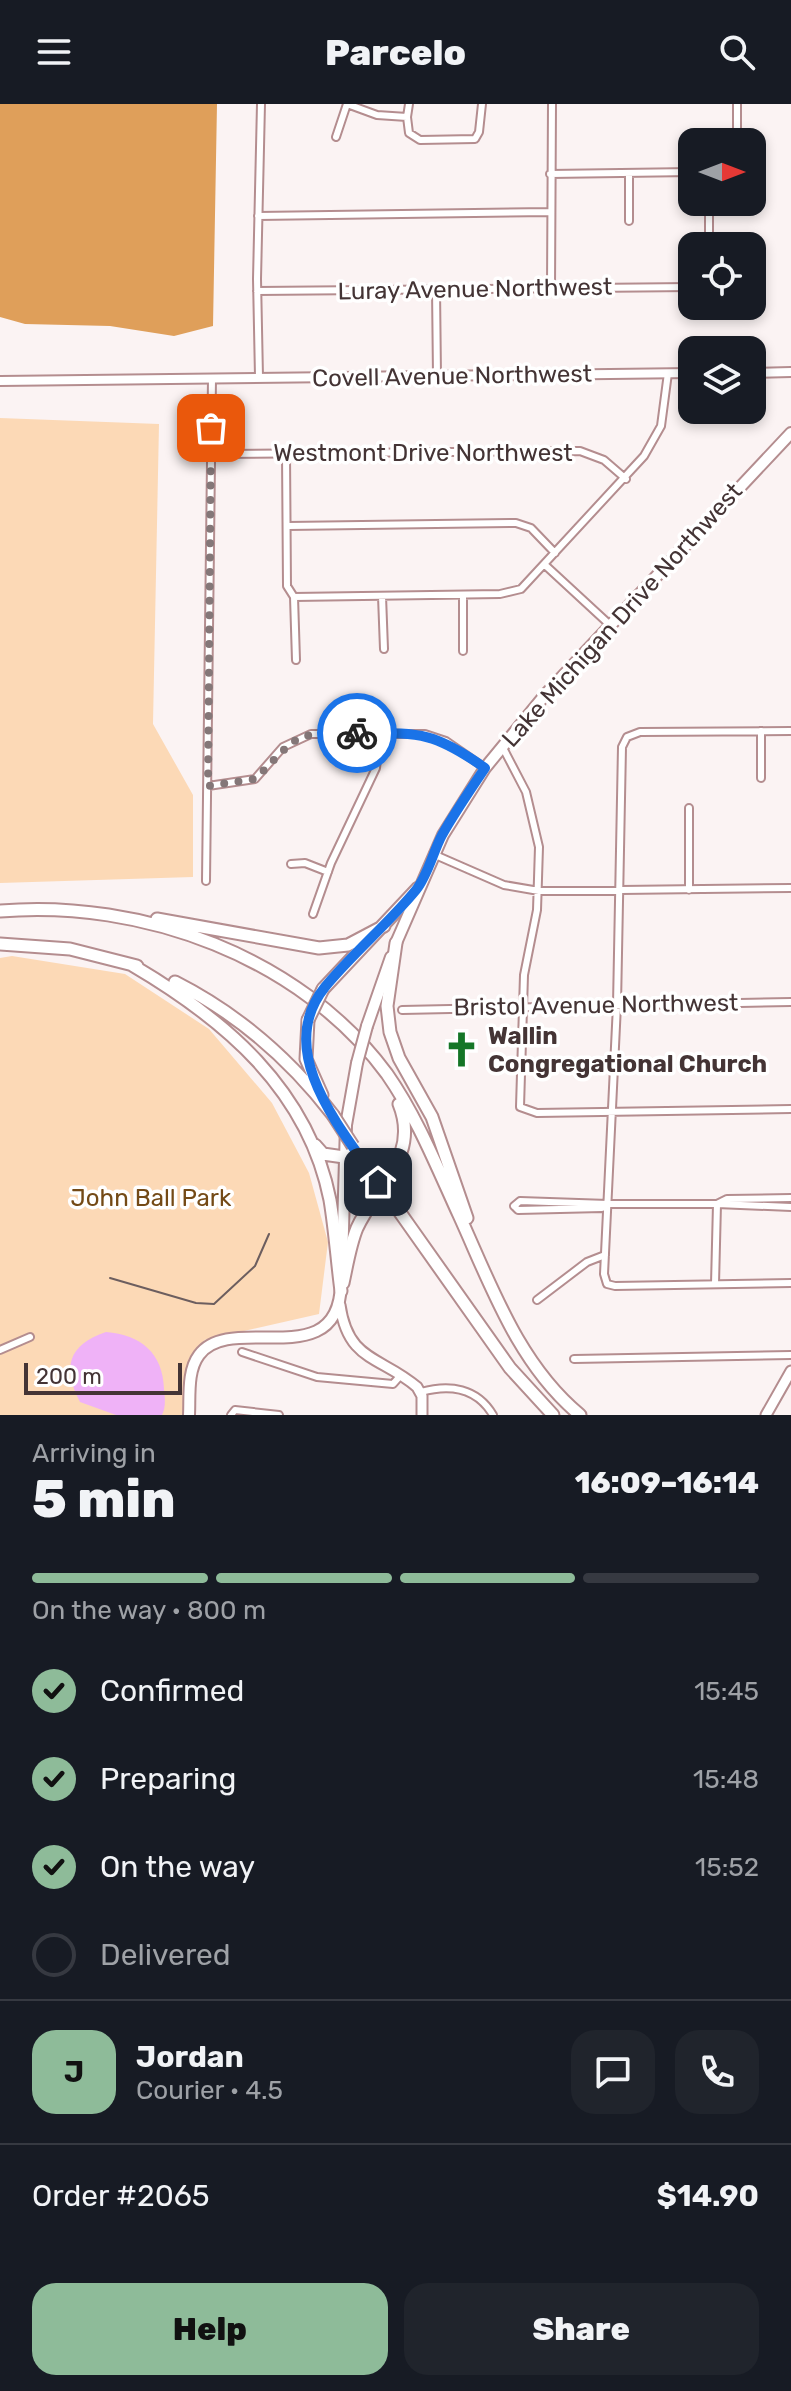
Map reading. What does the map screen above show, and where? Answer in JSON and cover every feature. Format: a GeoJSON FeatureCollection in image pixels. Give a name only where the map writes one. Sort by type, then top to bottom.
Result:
{"type":"FeatureCollection","features":[{"type":"Feature","properties":{"kind":"highway"},"geometry":{"type":"LineString","coordinates":[[418,888],[323,989],[308,1020],[306,1059],[332,1114],[362,1160],[510,1368],[553,1415]]}},
{"type":"Feature","properties":{"kind":"highway"},"geometry":{"type":"LineString","coordinates":[[0,911],[104,909],[319,948],[348,945],[384,926]]}},
{"type":"Feature","properties":{"kind":"highway"},"geometry":{"type":"LineString","coordinates":[[84,911],[155,925],[235,954],[315,1002],[372,1057],[415,1121],[526,1355],[550,1387],[580,1415]]}},
{"type":"Feature","properties":{"kind":"highway"},"geometry":{"type":"LineString","coordinates":[[396,943],[387,1006],[390,1032],[432,1117],[482,1264]]}},
{"type":"Feature","properties":{"kind":"highway"},"geometry":{"type":"LineString","coordinates":[[0,944],[70,949],[132,965],[196,993],[237,1019],[281,1056],[332,1114]]}},
{"type":"Feature","properties":{"kind":"highway"},"geometry":{"type":"LineString","coordinates":[[132,965],[194,1002],[241,1042],[272,1079],[307,1135],[323,1154],[344,1157]]}},
{"type":"Feature","properties":{"kind":"highway"},"geometry":{"type":"LineString","coordinates":[[341,1291],[357,1229],[394,1172],[405,1143],[400,1106],[372,1057]]}},
{"type":"Feature","properties":{"kind":"highway"},"geometry":{"type":"LineString","coordinates":[[307,1135],[330,1202],[341,1291]]}},
{"type":"Feature","properties":{"kind":"main road","name":"Lake Michigan Drive Northwest"},"geometry":{"type":"LineString","coordinates":[[421,1392],[401,1375],[355,1346],[345,1331],[340,1305],[344,1157],[357,1063],[396,943],[433,854],[485,768],[502,746],[610,625],[791,433]]}},
{"type":"Feature","properties":{"kind":"main road"},"geometry":{"type":"LineString","coordinates":[[189,1415],[191,1372],[199,1355],[209,1345],[309,1334],[321,1327],[340,1305]]}},
{"type":"Feature","properties":{"kind":"main road"},"geometry":{"type":"LineString","coordinates":[[766,1415],[791,1371]]}},
{"type":"Feature","properties":{"kind":"main road"},"geometry":{"type":"LineString","coordinates":[[421,1392],[422,1415]]}},
{"type":"Feature","properties":{"kind":"street"},"geometry":{"type":"LineString","coordinates":[[259,377],[257,291],[261,104]]}},
{"type":"Feature","properties":{"kind":"street"},"geometry":{"type":"LineString","coordinates":[[336,137],[347,104],[377,115],[407,117]]}},
{"type":"Feature","properties":{"kind":"street"},"geometry":{"type":"LineString","coordinates":[[409,104],[407,117],[413,139],[477,137],[482,104]]}},
{"type":"Feature","properties":{"kind":"street"},"geometry":{"type":"LineString","coordinates":[[551,288],[552,104]]}},
{"type":"Feature","properties":{"kind":"street"},"geometry":{"type":"LineString","coordinates":[[737,104],[737,128]]}},
{"type":"Feature","properties":{"kind":"street"},"geometry":{"type":"LineString","coordinates":[[550,174],[678,172]]}},
{"type":"Feature","properties":{"kind":"street"},"geometry":{"type":"LineString","coordinates":[[629,173],[629,221]]}},
{"type":"Feature","properties":{"kind":"street"},"geometry":{"type":"LineString","coordinates":[[258,216],[550,212]]}},
{"type":"Feature","properties":{"kind":"street","name":"Luray Avenue Northwest"},"geometry":{"type":"LineString","coordinates":[[257,291],[678,287]]}},
{"type":"Feature","properties":{"kind":"street"},"geometry":{"type":"LineString","coordinates":[[436,289],[437,376]]}},
{"type":"Feature","properties":{"kind":"street"},"geometry":{"type":"LineString","coordinates":[[766,373],[791,372]]}},
{"type":"Feature","properties":{"kind":"street"},"geometry":{"type":"LineString","coordinates":[[294,597],[510,594],[521,589],[626,479],[661,426],[668,373]]}},
{"type":"Feature","properties":{"kind":"street","name":"Covell Avenue Northwest"},"geometry":{"type":"LineString","coordinates":[[0,381],[678,373]]}},
{"type":"Feature","properties":{"kind":"street"},"geometry":{"type":"LineString","coordinates":[[206,881],[212,378]]}},
{"type":"Feature","properties":{"kind":"street","name":"Westmont Drive Northwest"},"geometry":{"type":"LineString","coordinates":[[211,454],[580,451],[604,460],[626,479]]}},
{"type":"Feature","properties":{"kind":"street"},"geometry":{"type":"LineString","coordinates":[[286,454],[287,586],[294,597],[296,660]]}},
{"type":"Feature","properties":{"kind":"street"},"geometry":{"type":"LineString","coordinates":[[288,526],[516,523],[531,528],[555,553]]}},
{"type":"Feature","properties":{"kind":"street"},"geometry":{"type":"LineString","coordinates":[[545,565],[610,625]]}},
{"type":"Feature","properties":{"kind":"street"},"geometry":{"type":"LineString","coordinates":[[463,595],[463,651]]}},
{"type":"Feature","properties":{"kind":"street"},"geometry":{"type":"LineString","coordinates":[[382,596],[384,649]]}},
{"type":"Feature","properties":{"kind":"street"},"geometry":{"type":"LineString","coordinates":[[761,731],[761,778]]}},
{"type":"Feature","properties":{"kind":"street"},"geometry":{"type":"LineString","coordinates":[[791,731],[640,732],[627,737],[620,762],[617,1005],[605,1255],[606,1281],[615,1286],[791,1283]]}},
{"type":"Feature","properties":{"kind":"street"},"geometry":{"type":"LineString","coordinates":[[208,786],[255,779],[283,747],[311,734],[380,733],[437,737],[485,768]]}},
{"type":"Feature","properties":{"kind":"street"},"geometry":{"type":"LineString","coordinates":[[313,914],[328,872],[372,778],[380,733]]}},
{"type":"Feature","properties":{"kind":"street"},"geometry":{"type":"LineString","coordinates":[[502,746],[519,775],[536,829],[539,891],[525,965],[522,1006],[518,1103],[524,1111],[791,1109]]}},
{"type":"Feature","properties":{"kind":"street"},"geometry":{"type":"LineString","coordinates":[[689,808],[689,890]]}},
{"type":"Feature","properties":{"kind":"street"},"geometry":{"type":"LineString","coordinates":[[433,854],[504,885],[539,891],[791,888]]}},
{"type":"Feature","properties":{"kind":"street"},"geometry":{"type":"LineString","coordinates":[[291,864],[305,863],[328,872]]}},
{"type":"Feature","properties":{"kind":"street","name":"Bristol Avenue Northwest"},"geometry":{"type":"LineString","coordinates":[[402,1010],[791,1002]]}},
{"type":"Feature","properties":{"kind":"street"},"geometry":{"type":"LineString","coordinates":[[717,1204],[727,1199],[791,1198]]}},
{"type":"Feature","properties":{"kind":"street"},"geometry":{"type":"LineString","coordinates":[[514,1206],[520,1201],[791,1207]]}},
{"type":"Feature","properties":{"kind":"street"},"geometry":{"type":"LineString","coordinates":[[715,1284],[717,1204]]}},
{"type":"Feature","properties":{"kind":"street"},"geometry":{"type":"LineString","coordinates":[[537,1300],[587,1262],[605,1255]]}},
{"type":"Feature","properties":{"kind":"street"},"geometry":{"type":"LineString","coordinates":[[0,1350],[30,1337]]}},
{"type":"Feature","properties":{"kind":"street"},"geometry":{"type":"LineString","coordinates":[[242,1352],[331,1380],[393,1384],[401,1375]]}},
{"type":"Feature","properties":{"kind":"street"},"geometry":{"type":"LineString","coordinates":[[574,1359],[791,1355]]}},
{"type":"Feature","properties":{"kind":"street"},"geometry":{"type":"LineString","coordinates":[[421,1392],[462,1389],[478,1396],[493,1415]]}},
{"type":"Feature","properties":{"kind":"street"},"geometry":{"type":"LineString","coordinates":[[231,1415],[235,1410],[279,1415]]}},
{"type":"Feature","properties":{"kind":"green space"},"geometry":{"type":"Polygon","coordinates":[[[0,418],[159,424],[153,724],[193,795],[193,877],[0,883],[0,418]]]}},
{"type":"Feature","properties":{"kind":"green space","name":"John Ball Park"},"geometry":{"type":"Polygon","coordinates":[[[12,956],[125,974],[209,1029],[272,1103],[309,1173],[328,1242],[319,1314],[204,1340],[209,1345],[199,1355],[189,1415],[0,1415],[0,958],[12,956]]]}},
{"type":"Feature","properties":{"kind":"shaded area"},"geometry":{"type":"Polygon","coordinates":[[[0,104],[217,104],[213,326],[174,336],[110,326],[25,324],[0,317],[0,104]]]}},
{"type":"Feature","properties":{"kind":"shaded area"},"geometry":{"type":"Polygon","coordinates":[[[106,1332],[130,1337],[148,1348],[154,1356],[163,1376],[165,1403],[162,1415],[116,1415],[80,1402],[71,1378],[72,1359],[83,1344],[106,1332]]]}},
{"type":"Feature","properties":{"kind":"railway"},"geometry":{"type":"LineString","coordinates":[[110,1278],[196,1303],[214,1304],[255,1266],[269,1234]]}},
{"type":"Feature","properties":{"kind":"way so far"},"geometry":{"type":"LineString","coordinates":[[211,428],[208,786],[245,783],[255,779],[283,747],[296,739],[311,734],[357,733]]}},
{"type":"Feature","properties":{"kind":"place","name":"Wallin Congregational Church"},"geometry":{"type":"Point","coordinates":[462,1050]}},
{"type":"Feature","properties":{"kind":"route"},"geometry":{"type":"LineString","coordinates":[[357,733],[405,732],[437,737],[485,768],[459,806],[418,888],[379,933],[323,989],[308,1020],[305,1044],[310,1072],[333,1115],[378,1182]]}}]}
